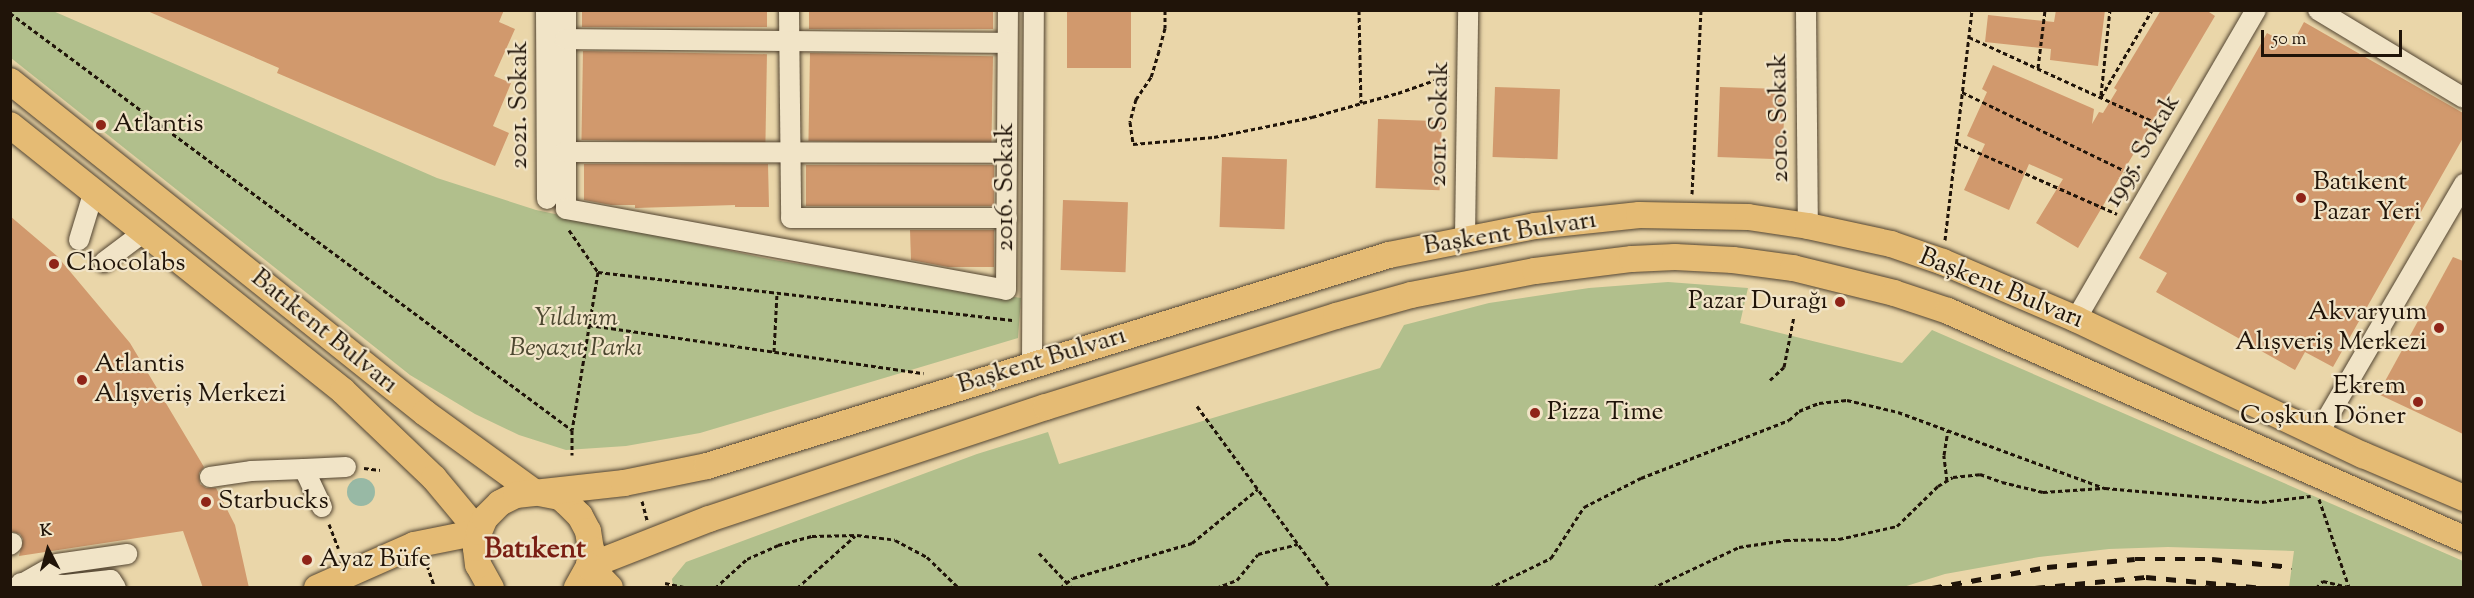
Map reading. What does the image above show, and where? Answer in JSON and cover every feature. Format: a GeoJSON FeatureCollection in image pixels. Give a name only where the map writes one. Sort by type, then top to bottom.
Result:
{"type":"FeatureCollection","features":[{"type":"Feature","properties":{"kind":"main road","name":"Batıkent Bulvarı"},"geometry":{"type":"LineString","coordinates":[[10,81],[425,413],[534,492],[560,497],[580,516],[588,531],[591,549],[583,577]]}},
{"type":"Feature","properties":{"kind":"main road","name":"Batıkent Bulvarı"},"geometry":{"type":"LineString","coordinates":[[10,125],[343,391],[434,478],[479,532]]}},
{"type":"Feature","properties":{"kind":"main road","name":"Başkent Bulvarı"},"geometry":{"type":"LineString","coordinates":[[479,532],[485,518],[500,503],[516,495],[624,483],[707,466],[1324,273],[1389,255],[1465,238],[1593,219],[1691,214],[1748,217],[1808,226],[1892,244],[1943,262],[2076,318],[2318,434],[2463,498]]}},
{"type":"Feature","properties":{"kind":"main road","name":"Başkent Bulvarı"},"geometry":{"type":"LineString","coordinates":[[583,577],[720,516],[1046,407],[1336,316],[1411,295],[1535,271],[1632,258],[1675,257],[1793,268],[1894,292],[1948,311],[2463,539]]}},
{"type":"Feature","properties":{"kind":"main road"},"geometry":{"type":"LineString","coordinates":[[317,588],[414,544],[479,532],[476,548],[478,565],[491,588]]}},
{"type":"Feature","properties":{"kind":"main road"},"geometry":{"type":"LineString","coordinates":[[583,577],[610,588]]}},
{"type":"Feature","properties":{"kind":"street","name":"2021. Sokak"},"geometry":{"type":"LineString","coordinates":[[546,10],[547,199]]}},
{"type":"Feature","properties":{"kind":"street"},"geometry":{"type":"LineString","coordinates":[[566,10],[566,209],[1006,290],[1008,10]]}},
{"type":"Feature","properties":{"kind":"street"},"geometry":{"type":"LineString","coordinates":[[789,10],[791,218],[1007,218]]}},
{"type":"Feature","properties":{"kind":"street","name":"2016. Sokak"},"geometry":{"type":"LineString","coordinates":[[1032,364],[1034,10]]}},
{"type":"Feature","properties":{"kind":"street","name":"2011. Sokak"},"geometry":{"type":"LineString","coordinates":[[1465,238],[1468,10]]}},
{"type":"Feature","properties":{"kind":"street","name":"2010. Sokak"},"geometry":{"type":"LineString","coordinates":[[1806,10],[1808,226]]}},
{"type":"Feature","properties":{"kind":"street","name":"1995. Sokak"},"geometry":{"type":"LineString","coordinates":[[2076,318],[2256,10]]}},
{"type":"Feature","properties":{"kind":"street"},"geometry":{"type":"LineString","coordinates":[[2318,10],[2463,98]]}},
{"type":"Feature","properties":{"kind":"street"},"geometry":{"type":"LineString","coordinates":[[566,39],[1007,43]]}},
{"type":"Feature","properties":{"kind":"street"},"geometry":{"type":"LineString","coordinates":[[565,152],[1007,153]]}},
{"type":"Feature","properties":{"kind":"street"},"geometry":{"type":"LineString","coordinates":[[2318,434],[2463,184]]}},
{"type":"Feature","properties":{"kind":"street"},"geometry":{"type":"LineString","coordinates":[[79,240],[94,191]]}},
{"type":"Feature","properties":{"kind":"street"},"geometry":{"type":"LineString","coordinates":[[104,262],[144,232]]}},
{"type":"Feature","properties":{"kind":"street"},"geometry":{"type":"LineString","coordinates":[[210,477],[251,471],[346,467]]}},
{"type":"Feature","properties":{"kind":"street"},"geometry":{"type":"LineString","coordinates":[[304,469],[322,507]]}},
{"type":"Feature","properties":{"kind":"street"},"geometry":{"type":"LineString","coordinates":[[18,585],[57,564],[128,554]]}},
{"type":"Feature","properties":{"kind":"street"},"geometry":{"type":"LineString","coordinates":[[18,585],[65,585],[111,580],[116,588]]}},
{"type":"Feature","properties":{"kind":"path"},"geometry":{"type":"LineString","coordinates":[[1165,10],[1165,28],[1151,77],[1136,99],[1130,122],[1133,144],[1214,137],[1312,117],[1398,93],[1467,68]]}},
{"type":"Feature","properties":{"kind":"path"},"geometry":{"type":"LineString","coordinates":[[1359,10],[1361,103]]}},
{"type":"Feature","properties":{"kind":"path"},"geometry":{"type":"LineString","coordinates":[[1691,214],[1701,10]]}},
{"type":"Feature","properties":{"kind":"path"},"geometry":{"type":"LineString","coordinates":[[1943,262],[1972,10]]}},
{"type":"Feature","properties":{"kind":"path"},"geometry":{"type":"LineString","coordinates":[[2038,69],[2045,10]]}},
{"type":"Feature","properties":{"kind":"path"},"geometry":{"type":"LineString","coordinates":[[2101,97],[2110,10]]}},
{"type":"Feature","properties":{"kind":"path"},"geometry":{"type":"LineString","coordinates":[[2101,97],[2152,10]]}},
{"type":"Feature","properties":{"kind":"path"},"geometry":{"type":"LineString","coordinates":[[10,13],[572,430]]}},
{"type":"Feature","properties":{"kind":"path"},"geometry":{"type":"LineString","coordinates":[[1969,37],[2183,135]]}},
{"type":"Feature","properties":{"kind":"path"},"geometry":{"type":"LineString","coordinates":[[1962,92],[2154,185]]}},
{"type":"Feature","properties":{"kind":"path"},"geometry":{"type":"LineString","coordinates":[[1957,143],[2133,221]]}},
{"type":"Feature","properties":{"kind":"path"},"geometry":{"type":"LineString","coordinates":[[566,226],[598,272],[572,430],[572,455]]}},
{"type":"Feature","properties":{"kind":"path"},"geometry":{"type":"LineString","coordinates":[[598,272],[1032,322]]}},
{"type":"Feature","properties":{"kind":"path"},"geometry":{"type":"LineString","coordinates":[[774,352],[777,292]]}},
{"type":"Feature","properties":{"kind":"path"},"geometry":{"type":"LineString","coordinates":[[1770,380],[1784,367],[1794,316]]}},
{"type":"Feature","properties":{"kind":"path"},"geometry":{"type":"LineString","coordinates":[[590,325],[924,373]]}},
{"type":"Feature","properties":{"kind":"path"},"geometry":{"type":"LineString","coordinates":[[1489,588],[1551,558],[1584,507],[1641,478],[1789,420],[1799,411],[1819,403],[1847,400],[1898,412],[2106,488]]}},
{"type":"Feature","properties":{"kind":"path"},"geometry":{"type":"LineString","coordinates":[[1197,406],[1330,588]]}},
{"type":"Feature","properties":{"kind":"path"},"geometry":{"type":"LineString","coordinates":[[1947,481],[1944,455],[1948,431]]}},
{"type":"Feature","properties":{"kind":"path"},"geometry":{"type":"LineString","coordinates":[[1652,588],[1738,547],[1786,540],[1839,539],[1897,526],[1953,477],[1980,474],[2043,492],[2106,488],[2262,502],[2318,495],[2350,587]]}},
{"type":"Feature","properties":{"kind":"path"},"geometry":{"type":"LineString","coordinates":[[1060,588],[1067,580],[1192,543],[1258,489]]}},
{"type":"Feature","properties":{"kind":"path"},"geometry":{"type":"LineString","coordinates":[[641,499],[649,526]]}},
{"type":"Feature","properties":{"kind":"path"},"geometry":{"type":"LineString","coordinates":[[322,507],[338,548]]}},
{"type":"Feature","properties":{"kind":"path"},"geometry":{"type":"LineString","coordinates":[[715,588],[747,559],[778,545],[812,536],[857,535],[895,540],[927,556],[959,588]]}},
{"type":"Feature","properties":{"kind":"path"},"geometry":{"type":"LineString","coordinates":[[797,588],[857,535]]}},
{"type":"Feature","properties":{"kind":"path"},"geometry":{"type":"LineString","coordinates":[[1216,588],[1237,580],[1258,554],[1298,544]]}},
{"type":"Feature","properties":{"kind":"path"},"geometry":{"type":"LineString","coordinates":[[1039,553],[1067,580],[1072,588]]}},
{"type":"Feature","properties":{"kind":"path"},"geometry":{"type":"LineString","coordinates":[[426,561],[435,588]]}},
{"type":"Feature","properties":{"kind":"path"},"geometry":{"type":"LineString","coordinates":[[2316,588],[2323,581],[2350,587]]}},
{"type":"Feature","properties":{"kind":"path"},"geometry":{"type":"LineString","coordinates":[[665,582],[687,588]]}},
{"type":"Feature","properties":{"kind":"green space","name":"Yıldırım Beyazıt Parkı"},"geometry":{"type":"Polygon","coordinates":[[[10,11],[53,11],[437,178],[536,210],[774,260],[1021,298],[1018,338],[700,433],[626,446],[566,450],[519,435],[475,414],[410,375],[11,58],[10,11]]]}},
{"type":"Feature","properties":{"kind":"green space"},"geometry":{"type":"Polygon","coordinates":[[[1668,282],[1748,288],[1740,323],[1902,363],[1932,330],[2463,561],[2463,587],[2289,587],[2294,551],[2168,547],[2109,549],[2039,557],[1945,574],[1900,588],[673,587],[672,579],[686,562],[977,454],[1048,432],[1059,464],[1380,368],[1404,325],[1489,303],[1589,288],[1668,282]]]}},
{"type":"Feature","properties":{"kind":"shaded area"},"geometry":{"type":"Polygon","coordinates":[[[361,478],[371,482],[375,492],[371,502],[361,506],[351,502],[347,492],[351,482],[361,478]]]}},
{"type":"Feature","properties":{"kind":"building"},"geometry":{"type":"Polygon","coordinates":[[[145,10],[504,10],[499,22],[515,29],[494,76],[511,83],[493,126],[509,133],[495,166],[277,73],[279,68],[145,10]]]}},
{"type":"Feature","properties":{"kind":"building"},"geometry":{"type":"Polygon","coordinates":[[[582,10],[767,10],[767,27],[582,27],[582,10]]]}},
{"type":"Feature","properties":{"kind":"building"},"geometry":{"type":"Polygon","coordinates":[[[809,10],[993,10],[993,29],[809,29],[809,10]]]}},
{"type":"Feature","properties":{"kind":"building"},"geometry":{"type":"Polygon","coordinates":[[[1067,10],[1131,10],[1131,68],[1067,68],[1067,10]]]}},
{"type":"Feature","properties":{"kind":"building"},"geometry":{"type":"Polygon","coordinates":[[[2056,10],[2105,10],[2098,66],[2050,60],[2051,49],[1985,42],[1988,15],[2054,22],[2056,10]]]}},
{"type":"Feature","properties":{"kind":"building"},"geometry":{"type":"Polygon","coordinates":[[[2161,10],[2206,10],[2215,16],[2078,248],[2036,223],[2063,179],[2029,164],[2009,210],[1964,190],[1985,144],[1967,136],[1987,92],[1982,89],[1993,65],[2094,109],[2092,124],[2099,112],[2103,113],[2117,90],[2114,88],[2161,10]]]}},
{"type":"Feature","properties":{"kind":"building","name":"Batıkent Pazar Yeri"},"geometry":{"type":"Polygon","coordinates":[[[2304,22],[2463,113],[2463,138],[2333,367],[2305,352],[2295,370],[2156,292],[2167,273],[2139,258],[2267,33],[2291,46],[2304,22]]]}},
{"type":"Feature","properties":{"kind":"building"},"geometry":{"type":"Polygon","coordinates":[[[583,51],[767,54],[765,143],[581,140],[583,51]]]}},
{"type":"Feature","properties":{"kind":"building"},"geometry":{"type":"Polygon","coordinates":[[[810,53],[993,56],[991,144],[808,141],[810,53]]]}},
{"type":"Feature","properties":{"kind":"building"},"geometry":{"type":"Polygon","coordinates":[[[1495,87],[1560,89],[1558,159],[1493,157],[1495,87]]]}},
{"type":"Feature","properties":{"kind":"building"},"geometry":{"type":"Polygon","coordinates":[[[1720,87],[1785,89],[1783,159],[1718,157],[1720,87]]]}},
{"type":"Feature","properties":{"kind":"building"},"geometry":{"type":"Polygon","coordinates":[[[1378,119],[1442,121],[1440,190],[1376,188],[1378,119]]]}},
{"type":"Feature","properties":{"kind":"building"},"geometry":{"type":"Polygon","coordinates":[[[1222,157],[1287,159],[1285,229],[1220,227],[1222,157]]]}},
{"type":"Feature","properties":{"kind":"building"},"geometry":{"type":"Polygon","coordinates":[[[584,164],[768,164],[769,207],[735,207],[735,205],[635,208],[635,205],[611,205],[584,200],[584,164]]]}},
{"type":"Feature","properties":{"kind":"building"},"geometry":{"type":"Polygon","coordinates":[[[806,165],[994,165],[994,206],[806,206],[806,165]]]}},
{"type":"Feature","properties":{"kind":"building"},"geometry":{"type":"Polygon","coordinates":[[[1063,200],[1128,202],[1126,272],[1061,270],[1063,200]]]}},
{"type":"Feature","properties":{"kind":"building","name":"Atlantis Alışveriş Merkezi"},"geometry":{"type":"Polygon","coordinates":[[[10,216],[57,256],[130,343],[204,467],[199,473],[200,484],[206,488],[216,488],[235,525],[249,588],[203,588],[183,531],[19,556],[23,539],[20,534],[10,531],[10,216]]]}},
{"type":"Feature","properties":{"kind":"building"},"geometry":{"type":"Polygon","coordinates":[[[910,230],[994,230],[994,267],[948,267],[911,260],[910,230]]]}},
{"type":"Feature","properties":{"kind":"building","name":"Akvaryum Alışveriş Merkezi"},"geometry":{"type":"Polygon","coordinates":[[[2453,257],[2463,261],[2463,434],[2378,394],[2453,257]]]}},
{"type":"Feature","properties":{"kind":"railway"},"geometry":{"type":"LineString","coordinates":[[1932,588],[2047,567],[2135,559],[2212,559],[2292,567]]}},
{"type":"Feature","properties":{"kind":"railway"},"geometry":{"type":"LineString","coordinates":[[2035,588],[2146,577],[2263,588]]}},
{"type":"Feature","properties":{"kind":"place","name":"Atlantis"},"geometry":{"type":"Point","coordinates":[101,125]}},
{"type":"Feature","properties":{"kind":"place","name":"Batıkent Pazar Yeri"},"geometry":{"type":"Point","coordinates":[2301,198]}},
{"type":"Feature","properties":{"kind":"place","name":"Chocolabs"},"geometry":{"type":"Point","coordinates":[54,264]}},
{"type":"Feature","properties":{"kind":"place","name":"Pazar Durağı"},"geometry":{"type":"Point","coordinates":[1840,302]}},
{"type":"Feature","properties":{"kind":"place","name":"Akvaryum Alışveriş Merkezi"},"geometry":{"type":"Point","coordinates":[2439,328]}},
{"type":"Feature","properties":{"kind":"place","name":"Atlantis Alışveriş Merkezi"},"geometry":{"type":"Point","coordinates":[82,380]}},
{"type":"Feature","properties":{"kind":"place","name":"Ekrem Coşkun Döner"},"geometry":{"type":"Point","coordinates":[2418,402]}},
{"type":"Feature","properties":{"kind":"place","name":"Pizza Time"},"geometry":{"type":"Point","coordinates":[1535,413]}},
{"type":"Feature","properties":{"kind":"place","name":"Starbucks"},"geometry":{"type":"Point","coordinates":[206,502]}},
{"type":"Feature","properties":{"kind":"place","name":"Ayaz Büfe"},"geometry":{"type":"Point","coordinates":[307,560]}},
{"type":"Feature","properties":{"kind":"district","name":"Batıkent"},"geometry":{"type":"Point","coordinates":[535,550]}}]}
